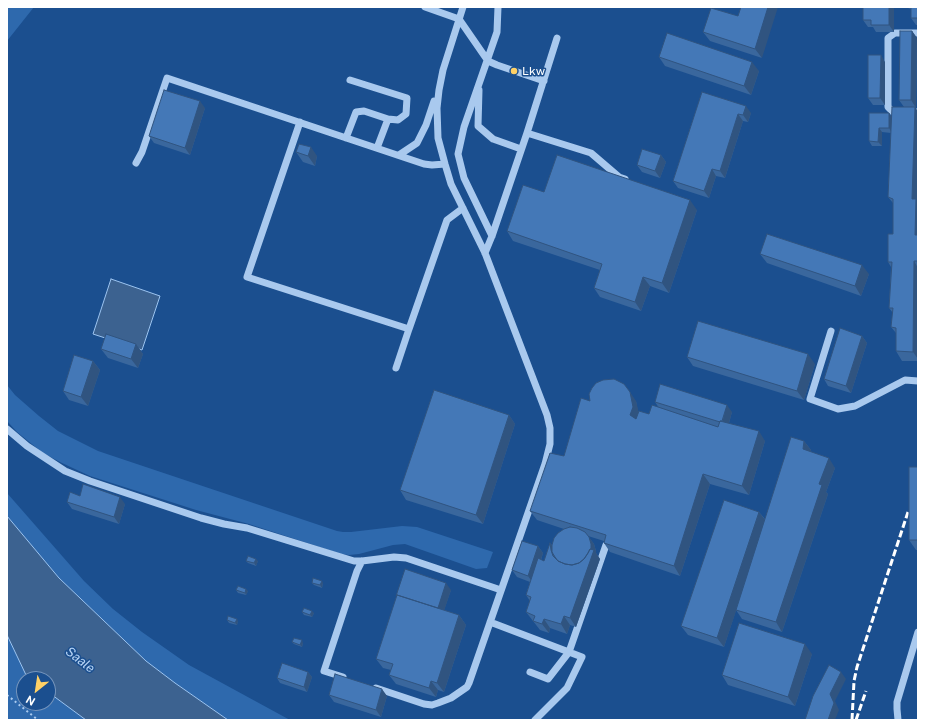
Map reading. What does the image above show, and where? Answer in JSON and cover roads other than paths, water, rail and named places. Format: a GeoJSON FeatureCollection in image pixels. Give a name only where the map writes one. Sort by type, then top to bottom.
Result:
{"type":"FeatureCollection","features":[{"type":"Feature","properties":{"kind":"lane"},"geometry":{"type":"LineString","coordinates":[[425,7],[459,19],[488,61],[544,81]]}},
{"type":"Feature","properties":{"kind":"lane"},"geometry":{"type":"LineString","coordinates":[[399,156],[417,143],[426,125],[463,7]]}},
{"type":"Feature","properties":{"kind":"lane"},"geometry":{"type":"LineString","coordinates":[[492,236],[464,178],[458,154],[464,127],[497,32],[498,7]]}},
{"type":"Feature","properties":{"kind":"lane"},"geometry":{"type":"LineString","coordinates":[[918,33],[895,33],[888,38],[888,107],[893,112],[918,112]]}},
{"type":"Feature","properties":{"kind":"lane"},"geometry":{"type":"LineString","coordinates":[[484,253],[492,236],[527,133],[557,38]]}},
{"type":"Feature","properties":{"kind":"lane"},"geometry":{"type":"LineString","coordinates":[[136,163],[142,152],[167,78],[424,164],[445,164]]}},
{"type":"Feature","properties":{"kind":"lane"},"geometry":{"type":"LineString","coordinates":[[346,138],[356,112],[364,111],[388,119],[398,120],[406,114],[406,98],[350,80]]}},
{"type":"Feature","properties":{"kind":"lane"},"geometry":{"type":"LineString","coordinates":[[479,84],[478,126],[493,139],[521,150]]}},
{"type":"Feature","properties":{"kind":"lane"},"geometry":{"type":"LineString","coordinates":[[367,685],[424,704],[432,705],[451,698],[466,687],[469,683],[545,464],[550,444],[550,428],[547,415],[484,253],[451,184],[438,138],[438,90]]}},
{"type":"Feature","properties":{"kind":"lane"},"geometry":{"type":"LineString","coordinates":[[377,148],[388,119]]}},
{"type":"Feature","properties":{"kind":"lane"},"geometry":{"type":"LineString","coordinates":[[300,122],[248,277],[409,330]]}},
{"type":"Feature","properties":{"kind":"lane"},"geometry":{"type":"LineString","coordinates":[[527,133],[591,153],[619,177],[632,182]]}},
{"type":"Feature","properties":{"kind":"lane"},"geometry":{"type":"LineString","coordinates":[[396,368],[447,220],[463,208]]}},
{"type":"Feature","properties":{"kind":"lane"},"geometry":{"type":"LineString","coordinates":[[831,331],[810,399],[838,409],[855,406],[905,380],[918,381]]}},
{"type":"Feature","properties":{"kind":"lane"},"geometry":{"type":"LineString","coordinates":[[7,429],[27,446],[65,470],[90,481],[201,518],[247,528],[354,561],[394,557],[406,558],[501,590]]}},
{"type":"Feature","properties":{"kind":"lane"},"geometry":{"type":"LineString","coordinates":[[530,672],[548,679],[568,652],[606,545]]}},
{"type":"Feature","properties":{"kind":"lane"},"geometry":{"type":"LineString","coordinates":[[352,680],[324,671],[357,571],[362,561]]}},
{"type":"Feature","properties":{"kind":"lane"},"geometry":{"type":"LineString","coordinates":[[490,622],[582,657],[566,688],[535,720]]}},
{"type":"Feature","properties":{"kind":"lane"},"geometry":{"type":"LineString","coordinates":[[898,720],[897,702],[918,632]]}},
{"type":"Feature","properties":{"kind":"water"},"geometry":{"type":"Polygon","coordinates":[[[111,279],[160,296],[142,350],[93,334],[111,279]]]}},
{"type":"Feature","properties":{"kind":"water","name":"Saale"},"geometry":{"type":"Polygon","coordinates":[[[7,516],[59,578],[146,661],[228,720],[86,720],[56,698],[56,671],[24,671],[7,635],[7,516]]]}},
{"type":"Feature","properties":{"kind":"railway"},"geometry":{"type":"LineString","coordinates":[[852,720],[854,681],[857,667],[908,512]]}},
{"type":"Feature","properties":{"kind":"railway"},"geometry":{"type":"LineString","coordinates":[[856,720],[866,691]]}},
{"type":"Feature","properties":{"kind":"place","name":"Lkw"},"geometry":{"type":"Point","coordinates":[514,71]}}]}
